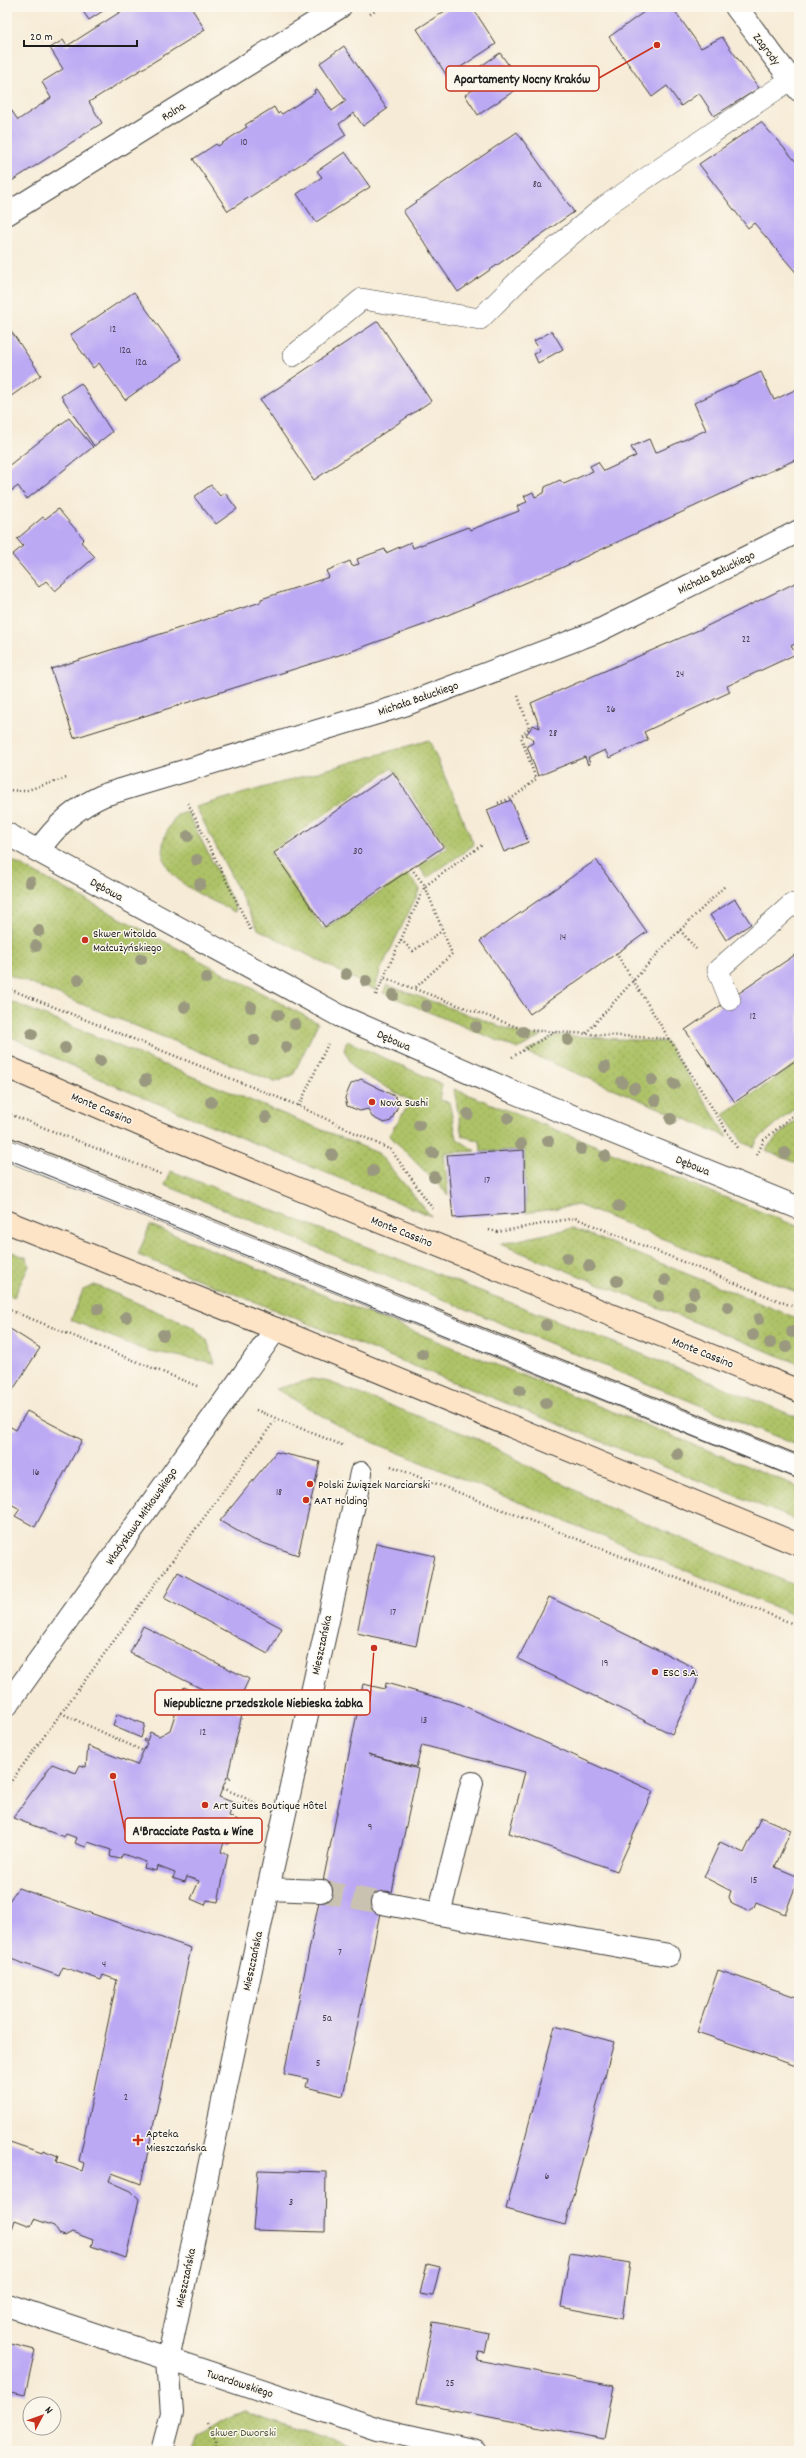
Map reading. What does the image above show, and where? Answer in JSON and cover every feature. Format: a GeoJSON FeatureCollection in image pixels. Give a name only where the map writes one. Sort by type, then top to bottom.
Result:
{"type":"FeatureCollection","features":[{"type":"Feature","properties":{"kind":"main road","name":"Monte Cassino"},"geometry":{"type":"LineString","coordinates":[[7,1067],[152,1130],[799,1391]]}},
{"type":"Feature","properties":{"kind":"main road"},"geometry":{"type":"LineString","coordinates":[[7,1222],[276,1329],[799,1545]]}},
{"type":"Feature","properties":{"kind":"street","name":"Rolna"},"geometry":{"type":"LineString","coordinates":[[7,214],[340,7]]}},
{"type":"Feature","properties":{"kind":"street","name":"Zagrody"},"geometry":{"type":"LineString","coordinates":[[736,7],[795,85]]}},
{"type":"Feature","properties":{"kind":"street","name":"Michała Bałuckiego"},"geometry":{"type":"LineString","coordinates":[[39,850],[58,825],[73,812],[89,801],[104,794],[404,705],[449,688],[596,632],[799,531]]}},
{"type":"Feature","properties":{"kind":"street","name":"Dębowa"},"geometry":{"type":"LineString","coordinates":[[7,834],[39,850],[340,1016],[513,1092],[799,1208]]}},
{"type":"Feature","properties":{"kind":"street","name":"Władysława Mitkowskiego"},"geometry":{"type":"LineString","coordinates":[[7,1705],[225,1398],[276,1329]]}},
{"type":"Feature","properties":{"kind":"street","name":"Mieszczańska"},"geometry":{"type":"LineString","coordinates":[[162,2451],[172,2413],[168,2360],[268,1889],[361,1473]]}},
{"type":"Feature","properties":{"kind":"street"},"geometry":{"type":"LineString","coordinates":[[439,1914],[472,1782]]}},
{"type":"Feature","properties":{"kind":"street"},"geometry":{"type":"LineString","coordinates":[[268,1889],[321,1891]]}},
{"type":"Feature","properties":{"kind":"street"},"geometry":{"type":"LineString","coordinates":[[382,1903],[669,1955]]}},
{"type":"Feature","properties":{"kind":"street","name":"Twardowskiego"},"geometry":{"type":"LineString","coordinates":[[7,2305],[378,2429],[476,2451]]}},
{"type":"Feature","properties":{"kind":"lane"},"geometry":{"type":"LineString","coordinates":[[293,356],[362,299],[480,319],[528,271],[604,207],[795,85]]}},
{"type":"Feature","properties":{"kind":"lane"},"geometry":{"type":"LineString","coordinates":[[730,1000],[718,970],[792,904],[799,906]]}},
{"type":"Feature","properties":{"kind":"lane"},"geometry":{"type":"LineString","coordinates":[[7,1150],[799,1468]]}},
{"type":"Feature","properties":{"kind":"path"},"geometry":{"type":"LineString","coordinates":[[498,803],[514,796],[536,779],[521,737],[529,729],[518,696]]}},
{"type":"Feature","properties":{"kind":"path"},"geometry":{"type":"LineString","coordinates":[[7,790],[24,791],[69,777]]}},
{"type":"Feature","properties":{"kind":"path"},"geometry":{"type":"LineString","coordinates":[[188,802],[252,933]]}},
{"type":"Feature","properties":{"kind":"path"},"geometry":{"type":"LineString","coordinates":[[376,995],[385,978],[425,886],[482,845]]}},
{"type":"Feature","properties":{"kind":"path"},"geometry":{"type":"LineString","coordinates":[[412,868],[425,886],[452,954],[414,989]]}},
{"type":"Feature","properties":{"kind":"path"},"geometry":{"type":"LineString","coordinates":[[586,1034],[680,930],[726,885]]}},
{"type":"Feature","properties":{"kind":"path"},"geometry":{"type":"LineString","coordinates":[[680,930],[698,951]]}},
{"type":"Feature","properties":{"kind":"path"},"geometry":{"type":"LineString","coordinates":[[401,940],[413,950],[442,931]]}},
{"type":"Feature","properties":{"kind":"path"},"geometry":{"type":"LineString","coordinates":[[616,953],[635,980],[737,1148]]}},
{"type":"Feature","properties":{"kind":"path"},"geometry":{"type":"LineString","coordinates":[[385,978],[525,1030],[671,1039]]}},
{"type":"Feature","properties":{"kind":"path"},"geometry":{"type":"LineString","coordinates":[[7,988],[299,1106],[391,1150],[434,1210]]}},
{"type":"Feature","properties":{"kind":"path"},"geometry":{"type":"LineString","coordinates":[[299,1106],[340,1016]]}},
{"type":"Feature","properties":{"kind":"path"},"geometry":{"type":"LineString","coordinates":[[512,1057],[554,1032]]}},
{"type":"Feature","properties":{"kind":"path"},"geometry":{"type":"LineString","coordinates":[[758,1155],[764,1140],[799,1110]]}},
{"type":"Feature","properties":{"kind":"path"},"geometry":{"type":"LineString","coordinates":[[7,1113],[162,1174]]}},
{"type":"Feature","properties":{"kind":"path"},"geometry":{"type":"LineString","coordinates":[[483,1229],[498,1232],[575,1218],[799,1309]]}},
{"type":"Feature","properties":{"kind":"path"},"geometry":{"type":"LineString","coordinates":[[7,1309],[346,1447]]}},
{"type":"Feature","properties":{"kind":"path"},"geometry":{"type":"LineString","coordinates":[[7,1787],[276,1418]]}},
{"type":"Feature","properties":{"kind":"path"},"geometry":{"type":"LineString","coordinates":[[386,1464],[799,1626]]}},
{"type":"Feature","properties":{"kind":"path"},"geometry":{"type":"LineString","coordinates":[[61,1713],[143,1751]]}},
{"type":"Feature","properties":{"kind":"path"},"geometry":{"type":"LineString","coordinates":[[223,1788],[256,1803]]}},
{"type":"Feature","properties":{"kind":"path"},"geometry":{"type":"LineString","coordinates":[[207,2423],[216,2440],[217,2451]]}},
{"type":"Feature","properties":{"kind":"green space"},"geometry":{"type":"Polygon","coordinates":[[[429,740],[474,845],[427,878],[419,866],[447,847],[392,768],[270,852],[323,929],[408,874],[420,889],[380,971],[375,990],[258,929],[196,807],[429,740]]]}},
{"type":"Feature","properties":{"kind":"green space"},"geometry":{"type":"Polygon","coordinates":[[[187,812],[236,908],[235,912],[188,887],[175,877],[166,865],[163,851],[166,834],[177,815],[187,812]]]}},
{"type":"Feature","properties":{"kind":"green space"},"geometry":{"type":"Polygon","coordinates":[[[7,858],[318,1023],[293,1075],[275,1082],[7,974],[7,858]]]}},
{"type":"Feature","properties":{"kind":"green space"},"geometry":{"type":"Polygon","coordinates":[[[387,985],[524,1035],[543,1035],[518,1049],[383,993],[387,985]]]}},
{"type":"Feature","properties":{"kind":"green space"},"geometry":{"type":"Polygon","coordinates":[[[7,1000],[378,1153],[431,1216],[113,1085],[7,1035],[7,1000]]]}},
{"type":"Feature","properties":{"kind":"green space"},"geometry":{"type":"Polygon","coordinates":[[[556,1035],[666,1042],[728,1137],[526,1052],[556,1035]]]}},
{"type":"Feature","properties":{"kind":"green space"},"geometry":{"type":"Polygon","coordinates":[[[347,1041],[442,1084],[439,1100],[449,1102],[457,1139],[476,1151],[444,1153],[448,1195],[389,1135],[411,1101],[355,1070],[344,1050],[347,1041]]]}},
{"type":"Feature","properties":{"kind":"green space"},"geometry":{"type":"Polygon","coordinates":[[[799,1062],[799,1105],[758,1139],[754,1147],[743,1143],[724,1114],[799,1062]]]}},
{"type":"Feature","properties":{"kind":"green space"},"geometry":{"type":"Polygon","coordinates":[[[454,1089],[799,1227],[799,1293],[578,1205],[526,1213],[524,1150],[481,1152],[480,1141],[462,1136],[454,1089]]]}},
{"type":"Feature","properties":{"kind":"green space"},"geometry":{"type":"Polygon","coordinates":[[[799,1117],[799,1164],[766,1151],[770,1144],[799,1117]]]}},
{"type":"Feature","properties":{"kind":"green space"},"geometry":{"type":"Polygon","coordinates":[[[171,1171],[612,1342],[799,1418],[799,1446],[165,1185],[171,1171]]]}},
{"type":"Feature","properties":{"kind":"green space"},"geometry":{"type":"Polygon","coordinates":[[[150,1225],[799,1487],[799,1521],[138,1255],[150,1225]]]}},
{"type":"Feature","properties":{"kind":"green space"},"geometry":{"type":"Polygon","coordinates":[[[573,1228],[799,1319],[799,1364],[500,1244],[573,1228]]]}},
{"type":"Feature","properties":{"kind":"green space"},"geometry":{"type":"Polygon","coordinates":[[[7,1250],[27,1258],[29,1266],[14,1297],[7,1294],[7,1250]]]}},
{"type":"Feature","properties":{"kind":"green space"},"geometry":{"type":"Polygon","coordinates":[[[95,1285],[193,1327],[207,1340],[215,1363],[144,1350],[71,1320],[83,1290],[95,1285]]]}},
{"type":"Feature","properties":{"kind":"green space"},"geometry":{"type":"Polygon","coordinates":[[[312,1379],[329,1382],[478,1439],[607,1507],[799,1587],[799,1617],[353,1434],[276,1389],[312,1379]]]}},
{"type":"Feature","properties":{"kind":"green space","name":"skwer Dworski"},"geometry":{"type":"Polygon","coordinates":[[[245,2412],[358,2451],[193,2451],[198,2436],[228,2418],[245,2412]]]}},
{"type":"Feature","properties":{"kind":"building"},"geometry":{"type":"Polygon","coordinates":[[[80,7],[109,7],[89,20],[80,7]]]}},
{"type":"Feature","properties":{"kind":"building"},"geometry":{"type":"Polygon","coordinates":[[[128,7],[191,7],[205,30],[89,102],[102,123],[7,184],[7,104],[18,120],[51,98],[42,82],[63,69],[50,48],[63,40],[67,46],[128,7]]]}},
{"type":"Feature","properties":{"kind":"building"},"geometry":{"type":"Polygon","coordinates":[[[451,7],[472,7],[496,44],[447,76],[417,29],[451,7]]]}},
{"type":"Feature","properties":{"kind":"building"},"geometry":{"type":"Polygon","coordinates":[[[651,7],[672,7],[701,48],[722,37],[759,88],[714,116],[699,93],[681,106],[667,86],[652,97],[609,37],[651,7]]]}},
{"type":"Feature","properties":{"kind":"building"},"geometry":{"type":"Polygon","coordinates":[[[344,46],[387,109],[363,126],[354,113],[339,124],[346,135],[228,211],[193,159],[216,144],[218,146],[247,127],[245,125],[274,107],[278,114],[280,112],[282,114],[315,93],[314,90],[317,89],[332,111],[346,101],[320,63],[344,46]]]}},
{"type":"Feature","properties":{"kind":"building"},"geometry":{"type":"Polygon","coordinates":[[[500,53],[523,85],[478,115],[465,95],[486,81],[478,68],[500,53]]]}},
{"type":"Feature","properties":{"kind":"building"},"geometry":{"type":"Polygon","coordinates":[[[761,122],[799,165],[799,276],[754,223],[748,228],[699,164],[761,122]]]}},
{"type":"Feature","properties":{"kind":"building"},"geometry":{"type":"Polygon","coordinates":[[[517,132],[574,212],[458,292],[403,211],[517,132]]]}},
{"type":"Feature","properties":{"kind":"building"},"geometry":{"type":"Polygon","coordinates":[[[345,152],[370,187],[316,222],[297,194],[322,177],[317,171],[345,152]]]}},
{"type":"Feature","properties":{"kind":"building"},"geometry":{"type":"Polygon","coordinates":[[[134,292],[182,359],[125,400],[99,363],[93,368],[70,335],[134,292]]]}},
{"type":"Feature","properties":{"kind":"building"},"geometry":{"type":"Polygon","coordinates":[[[378,321],[431,401],[314,480],[260,400],[378,321]]]}},
{"type":"Feature","properties":{"kind":"building"},"geometry":{"type":"Polygon","coordinates":[[[7,325],[41,375],[7,399],[7,325]]]}},
{"type":"Feature","properties":{"kind":"building"},"geometry":{"type":"Polygon","coordinates":[[[552,331],[563,349],[538,363],[534,354],[540,350],[534,341],[552,331]]]}},
{"type":"Feature","properties":{"kind":"building"},"geometry":{"type":"Polygon","coordinates":[[[761,372],[774,400],[799,388],[799,458],[559,569],[426,624],[352,651],[74,738],[51,669],[261,602],[261,599],[329,577],[326,571],[350,561],[352,566],[359,564],[357,559],[385,549],[386,553],[411,542],[413,548],[468,527],[470,530],[519,511],[517,506],[527,502],[524,496],[533,492],[535,497],[544,493],[545,487],[560,480],[564,484],[593,471],[590,466],[598,462],[604,471],[636,456],[631,447],[649,439],[655,453],[706,430],[694,403],[761,372]]]}},
{"type":"Feature","properties":{"kind":"building"},"geometry":{"type":"Polygon","coordinates":[[[81,383],[112,432],[94,446],[61,396],[81,383]]]}},
{"type":"Feature","properties":{"kind":"building"},"geometry":{"type":"Polygon","coordinates":[[[69,418],[93,447],[27,499],[18,486],[7,494],[7,467],[69,418]]]}},
{"type":"Feature","properties":{"kind":"building"},"geometry":{"type":"Polygon","coordinates":[[[211,485],[220,496],[225,493],[237,509],[216,524],[194,497],[211,485]]]}},
{"type":"Feature","properties":{"kind":"building"},"geometry":{"type":"Polygon","coordinates":[[[58,509],[84,539],[81,542],[95,557],[55,591],[46,581],[39,587],[12,555],[23,546],[17,539],[43,517],[45,519],[58,509]]]}},
{"type":"Feature","properties":{"kind":"building"},"geometry":{"type":"Polygon","coordinates":[[[799,581],[799,642],[791,646],[796,654],[727,686],[730,692],[644,732],[648,740],[609,758],[605,750],[588,758],[590,764],[588,765],[585,757],[538,776],[527,746],[533,743],[532,738],[526,735],[533,725],[540,728],[531,703],[701,629],[799,581]]]}},
{"type":"Feature","properties":{"kind":"building"},"geometry":{"type":"Polygon","coordinates":[[[393,772],[443,847],[325,927],[274,853],[393,772]]]}},
{"type":"Feature","properties":{"kind":"building"},"geometry":{"type":"Polygon","coordinates":[[[511,800],[528,842],[504,852],[487,810],[511,800]]]}},
{"type":"Feature","properties":{"kind":"building"},"geometry":{"type":"Polygon","coordinates":[[[596,860],[647,932],[530,1014],[480,941],[596,860]]]}},
{"type":"Feature","properties":{"kind":"building"},"geometry":{"type":"Polygon","coordinates":[[[735,899],[751,924],[726,940],[710,915],[735,899]]]}},
{"type":"Feature","properties":{"kind":"building"},"geometry":{"type":"Polygon","coordinates":[[[799,952],[799,1058],[735,1102],[685,1030],[799,952]]]}},
{"type":"Feature","properties":{"kind":"building","name":"Nova Sushi"},"geometry":{"type":"Polygon","coordinates":[[[361,1079],[396,1097],[398,1106],[391,1121],[384,1123],[372,1117],[368,1109],[360,1111],[347,1106],[345,1098],[351,1084],[361,1079]]]}},
{"type":"Feature","properties":{"kind":"building"},"geometry":{"type":"Polygon","coordinates":[[[524,1150],[525,1213],[453,1218],[447,1155],[524,1150]]]}},
{"type":"Feature","properties":{"kind":"building"},"geometry":{"type":"Polygon","coordinates":[[[7,1327],[40,1348],[7,1399],[7,1327]]]}},
{"type":"Feature","properties":{"kind":"building"},"geometry":{"type":"Polygon","coordinates":[[[27,1411],[82,1440],[35,1527],[15,1516],[20,1509],[7,1502],[7,1429],[9,1426],[16,1430],[27,1411]]]}},
{"type":"Feature","properties":{"kind":"building"},"geometry":{"type":"Polygon","coordinates":[[[276,1452],[320,1462],[298,1555],[251,1539],[220,1521],[276,1452]]]}},
{"type":"Feature","properties":{"kind":"building"},"geometry":{"type":"Polygon","coordinates":[[[376,1543],[435,1556],[416,1646],[357,1633],[376,1543]]]}},
{"type":"Feature","properties":{"kind":"building"},"geometry":{"type":"Polygon","coordinates":[[[178,1572],[282,1628],[268,1654],[164,1598],[178,1572]]]}},
{"type":"Feature","properties":{"kind":"building"},"geometry":{"type":"Polygon","coordinates":[[[549,1597],[691,1666],[698,1675],[696,1684],[672,1734],[518,1659],[549,1597]]]}},
{"type":"Feature","properties":{"kind":"building"},"geometry":{"type":"Polygon","coordinates":[[[143,1626],[249,1679],[236,1706],[130,1653],[143,1626]]]}},
{"type":"Feature","properties":{"kind":"building"},"geometry":{"type":"Polygon","coordinates":[[[386,1683],[460,1704],[653,1791],[617,1871],[509,1833],[525,1772],[422,1745],[416,1767],[368,1754],[418,1769],[392,1892],[385,1891],[382,1903],[343,2096],[306,2087],[308,2079],[284,2074],[363,1684],[385,1689],[386,1683]]]}},
{"type":"Feature","properties":{"kind":"building"},"geometry":{"type":"Polygon","coordinates":[[[184,1687],[242,1714],[228,1775],[231,1779],[227,1777],[219,1797],[240,1805],[238,1807],[233,1805],[229,1816],[238,1820],[229,1844],[224,1842],[221,1852],[228,1854],[218,1902],[207,1900],[205,1905],[191,1899],[199,1881],[187,1877],[185,1882],[175,1879],[173,1878],[175,1873],[157,1866],[156,1871],[144,1868],[146,1862],[123,1854],[120,1859],[111,1857],[111,1850],[88,1842],[86,1847],[75,1843],[77,1838],[66,1834],[64,1837],[13,1818],[52,1764],[76,1773],[80,1765],[86,1767],[88,1746],[137,1765],[147,1743],[143,1741],[144,1739],[147,1741],[150,1732],[159,1736],[170,1730],[184,1687]]]}},
{"type":"Feature","properties":{"kind":"building"},"geometry":{"type":"Polygon","coordinates":[[[117,1714],[145,1724],[141,1738],[113,1726],[117,1714]]]}},
{"type":"Feature","properties":{"kind":"building"},"geometry":{"type":"Polygon","coordinates":[[[761,1817],[791,1830],[775,1867],[799,1877],[785,1914],[756,1902],[754,1907],[748,1911],[732,1904],[729,1897],[731,1891],[704,1877],[720,1842],[744,1853],[761,1817]]]}},
{"type":"Feature","properties":{"kind":"building"},"geometry":{"type":"Polygon","coordinates":[[[18,1888],[191,1948],[141,2184],[112,2173],[109,2181],[131,2191],[139,2199],[126,2258],[91,2246],[93,2240],[72,2232],[65,2236],[59,2234],[54,2226],[34,2219],[31,2226],[15,2220],[9,2239],[7,2239],[7,2141],[42,2153],[43,2150],[58,2156],[56,2162],[82,2171],[84,2163],[79,2161],[117,1980],[103,1975],[101,1980],[63,1967],[59,1976],[8,1958],[10,1949],[7,1948],[7,1904],[18,1888]]]}},
{"type":"Feature","properties":{"kind":"building"},"geometry":{"type":"Polygon","coordinates":[[[718,1970],[799,1998],[799,2067],[697,2032],[718,1970]]]}},
{"type":"Feature","properties":{"kind":"building"},"geometry":{"type":"Polygon","coordinates":[[[555,2026],[614,2042],[565,2225],[506,2209],[555,2026]]]}},
{"type":"Feature","properties":{"kind":"building"},"geometry":{"type":"Polygon","coordinates":[[[258,2170],[326,2172],[325,2232],[253,2230],[258,2170]]]}},
{"type":"Feature","properties":{"kind":"building"},"geometry":{"type":"Polygon","coordinates":[[[570,2253],[630,2263],[622,2319],[561,2307],[570,2253]]]}},
{"type":"Feature","properties":{"kind":"building"},"geometry":{"type":"Polygon","coordinates":[[[427,2264],[440,2267],[433,2296],[420,2294],[427,2264]]]}},
{"type":"Feature","properties":{"kind":"building"},"geometry":{"type":"Polygon","coordinates":[[[433,2322],[489,2333],[485,2353],[479,2352],[477,2360],[614,2386],[604,2439],[417,2403],[433,2322]]]}},
{"type":"Feature","properties":{"kind":"building"},"geometry":{"type":"Polygon","coordinates":[[[7,2343],[35,2350],[25,2395],[7,2391],[7,2343]]]}},
{"type":"Feature","properties":{"kind":"tunnel"},"geometry":{"type":"LineString","coordinates":[[321,1891],[382,1903]]}},
{"type":"Feature","properties":{"kind":"tram line"},"geometry":{"type":"LineString","coordinates":[[7,1136],[799,1455]]}},
{"type":"Feature","properties":{"kind":"tram line"},"geometry":{"type":"LineString","coordinates":[[7,1159],[799,1479]]}},
{"type":"Feature","properties":{"kind":"place","name":"Apartamenty Nocny Kraków"},"geometry":{"type":"Point","coordinates":[657,45]}},
{"type":"Feature","properties":{"kind":"place","name":"Skwer Witolda Małcużyńskiego"},"geometry":{"type":"Point","coordinates":[85,940]}},
{"type":"Feature","properties":{"kind":"place","name":"Nova Sushi"},"geometry":{"type":"Point","coordinates":[372,1102]}},
{"type":"Feature","properties":{"kind":"place","name":"Polski Związek Narciarski"},"geometry":{"type":"Point","coordinates":[310,1484]}},
{"type":"Feature","properties":{"kind":"place","name":"AAT Holding"},"geometry":{"type":"Point","coordinates":[306,1500]}},
{"type":"Feature","properties":{"kind":"place","name":"Niepubliczne przedszkole Niebieska żabka"},"geometry":{"type":"Point","coordinates":[374,1648]}},
{"type":"Feature","properties":{"kind":"place","name":"ESC S.A."},"geometry":{"type":"Point","coordinates":[655,1672]}},
{"type":"Feature","properties":{"kind":"place","name":"A'Bracciate Pasta & Wine"},"geometry":{"type":"Point","coordinates":[113,1776]}},
{"type":"Feature","properties":{"kind":"place","name":"Art Suites Boutique Hôtel"},"geometry":{"type":"Point","coordinates":[205,1805]}},
{"type":"Feature","properties":{"kind":"place","name":"Apteka Mieszczańska"},"geometry":{"type":"Point","coordinates":[138,2140]}}]}
